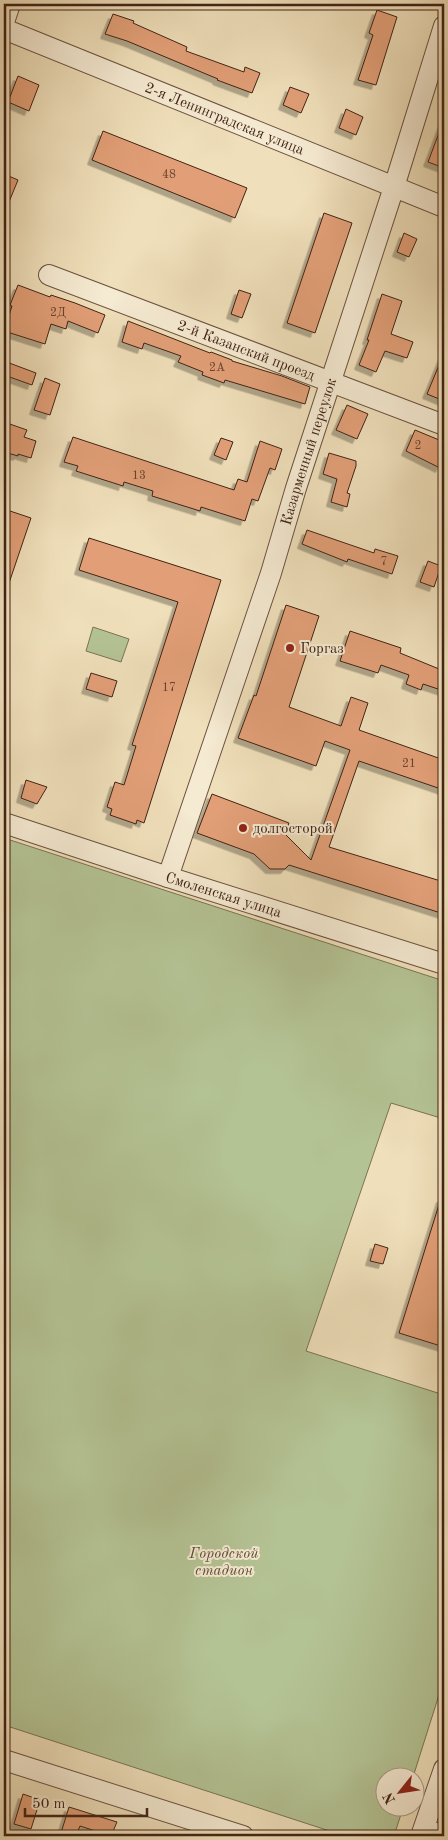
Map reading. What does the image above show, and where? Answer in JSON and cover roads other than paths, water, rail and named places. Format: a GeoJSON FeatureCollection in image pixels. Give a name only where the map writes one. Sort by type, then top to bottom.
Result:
{"type":"FeatureCollection","features":[{"type":"Feature","properties":{"kind":"street"},"geometry":{"type":"LineString","coordinates":[[4,22],[10,4]]}},
{"type":"Feature","properties":{"kind":"street","name":"Казарменный переулок"},"geometry":{"type":"LineString","coordinates":[[168,877],[271,573],[296,488],[394,187],[444,26]]}},
{"type":"Feature","properties":{"kind":"street","name":"2-я Ленинградская улица"},"geometry":{"type":"LineString","coordinates":[[4,29],[444,208]]}},
{"type":"Feature","properties":{"kind":"street","name":"2-й Казанский проезд"},"geometry":{"type":"LineString","coordinates":[[49,275],[444,425]]}},
{"type":"Feature","properties":{"kind":"street","name":"Смоленская улица"},"geometry":{"type":"LineString","coordinates":[[4,823],[444,964]]}},
{"type":"Feature","properties":{"kind":"street"},"geometry":{"type":"LineString","coordinates":[[5,1766],[200,1830],[242,1836]]}},
{"type":"Feature","properties":{"kind":"street"},"geometry":{"type":"LineString","coordinates":[[430,1834],[444,1769]]}},
{"type":"Feature","properties":{"kind":"place","name":"Горгаз"},"geometry":{"type":"Point","coordinates":[290,648]}},
{"type":"Feature","properties":{"kind":"place","name":"долгосторой"},"geometry":{"type":"Point","coordinates":[243,828]}},
{"type":"Feature","properties":{"kind":"park label","name":"Городской стадион"},"geometry":{"type":"Point","coordinates":[224,1562]}}]}
